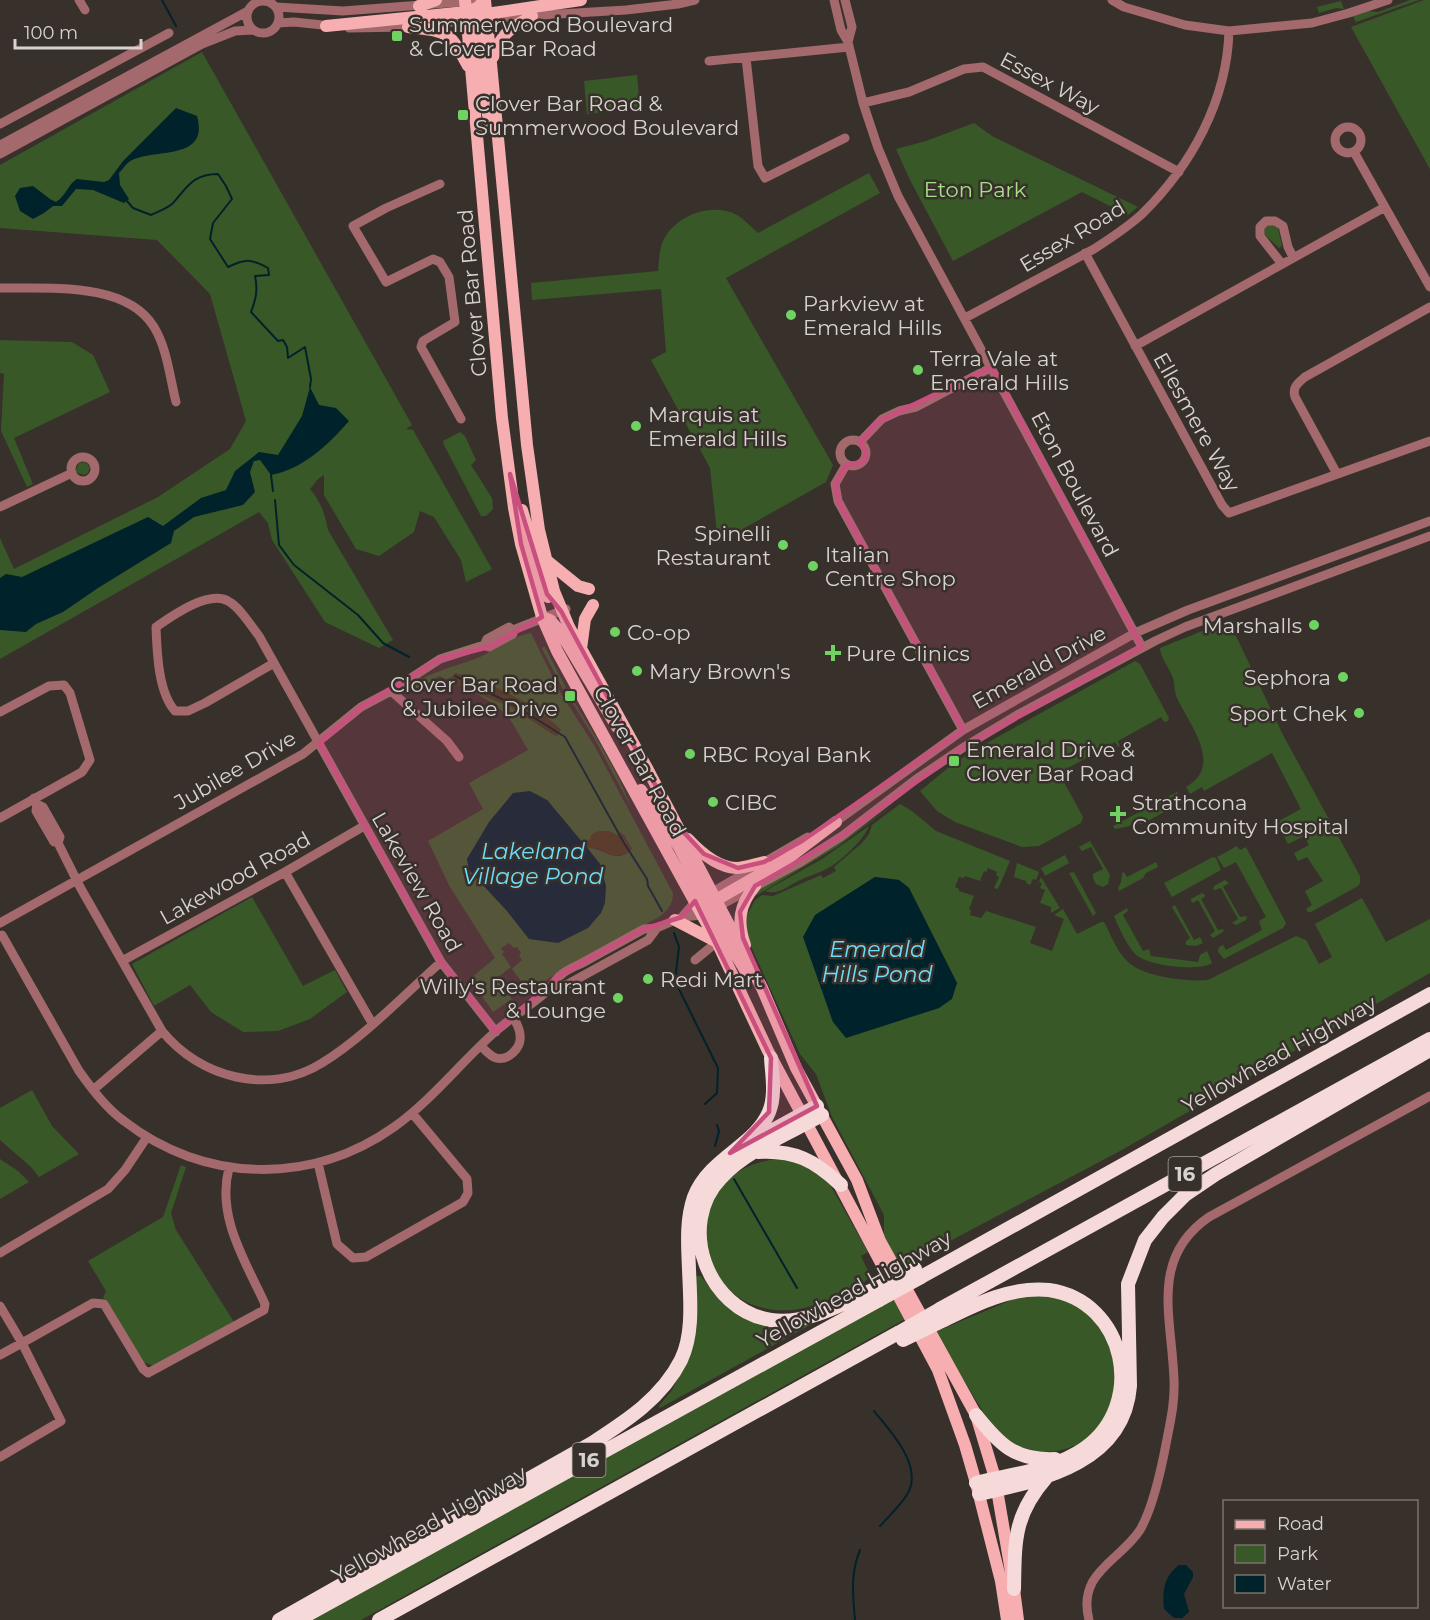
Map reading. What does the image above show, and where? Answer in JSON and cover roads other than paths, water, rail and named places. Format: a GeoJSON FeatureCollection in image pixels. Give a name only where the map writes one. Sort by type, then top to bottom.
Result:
{"type":"FeatureCollection","features":[{"type":"Feature","properties":{"kind":"highway","name":"Yellowhead Highway"},"geometry":{"type":"LineString","coordinates":[[298,1620],[918,1273],[948,1254],[963,1253],[1430,994]]}},
{"type":"Feature","properties":{"kind":"highway","name":"16"},"geometry":{"type":"LineString","coordinates":[[379,1620],[767,1405],[942,1315],[1430,1039]]}},
{"type":"Feature","properties":{"kind":"highway"},"geometry":{"type":"LineString","coordinates":[[996,1484],[1046,1478],[1096,1452],[1120,1424],[1129,1399],[1130,1386],[1128,1284],[1144,1240],[1185,1195],[1216,1174],[1430,1050]]}},
{"type":"Feature","properties":{"kind":"highway"},"geometry":{"type":"LineString","coordinates":[[279,1620],[592,1443],[618,1426],[660,1391],[682,1359],[688,1330],[689,1212],[695,1195],[705,1178],[721,1160],[760,1127],[769,1112],[773,1094],[771,1058]]}},
{"type":"Feature","properties":{"kind":"highway"},"geometry":{"type":"LineString","coordinates":[[819,1111],[720,1178],[708,1195],[701,1211],[698,1223],[698,1242],[710,1275],[730,1300],[754,1315],[771,1320],[799,1319],[877,1294]]}},
{"type":"Feature","properties":{"kind":"highway"},"geometry":{"type":"LineString","coordinates":[[730,1153],[805,1119]]}},
{"type":"Feature","properties":{"kind":"highway"},"geometry":{"type":"LineString","coordinates":[[756,1152],[785,1153],[804,1158],[820,1167],[841,1185]]}},
{"type":"Feature","properties":{"kind":"highway"},"geometry":{"type":"LineString","coordinates":[[942,1315],[1017,1291],[1048,1290],[1084,1304],[1095,1313],[1110,1333],[1118,1349],[1122,1373],[1121,1394],[1114,1414],[1104,1431],[1084,1449],[1046,1467],[978,1489]]}},
{"type":"Feature","properties":{"kind":"highway"},"geometry":{"type":"LineString","coordinates":[[976,1415],[996,1441],[1028,1457],[1053,1459],[1074,1454]]}},
{"type":"Feature","properties":{"kind":"highway"},"geometry":{"type":"LineString","coordinates":[[1014,1589],[1017,1532],[1023,1512],[1046,1478]]}},
{"type":"Feature","properties":{"kind":"main road"},"geometry":{"type":"LineString","coordinates":[[418,6],[436,0]]}},
{"type":"Feature","properties":{"kind":"main road"},"geometry":{"type":"LineString","coordinates":[[326,26],[476,8],[581,0]]}},
{"type":"Feature","properties":{"kind":"main road"},"geometry":{"type":"LineString","coordinates":[[476,8],[489,123],[499,151]]}},
{"type":"Feature","properties":{"kind":"main road","name":"Clover Bar Road"},"geometry":{"type":"LineString","coordinates":[[476,8],[491,64],[527,446],[536,510],[554,591],[581,649],[677,825],[708,903],[717,942],[771,1058],[938,1370],[978,1489],[1001,1581],[1007,1620]]}},
{"type":"Feature","properties":{"kind":"main road","name":"Clover Bar Road"},"geometry":{"type":"LineString","coordinates":[[476,8],[471,72],[502,418],[521,544],[542,617],[557,651],[617,760],[762,988],[796,1068],[861,1190],[880,1241],[976,1415],[996,1484],[1018,1620]]}},
{"type":"Feature","properties":{"kind":"main road"},"geometry":{"type":"LineString","coordinates":[[491,64],[504,33],[532,16]]}},
{"type":"Feature","properties":{"kind":"main road"},"geometry":{"type":"LineString","coordinates":[[408,27],[443,32],[459,49],[471,72]]}},
{"type":"Feature","properties":{"kind":"main road"},"geometry":{"type":"LineString","coordinates":[[510,474],[547,594],[552,604],[564,610]]}},
{"type":"Feature","properties":{"kind":"main road"},"geometry":{"type":"LineString","coordinates":[[546,560],[578,586],[589,589]]}},
{"type":"Feature","properties":{"kind":"main road"},"geometry":{"type":"LineString","coordinates":[[581,649],[585,619],[593,605]]}},
{"type":"Feature","properties":{"kind":"main road"},"geometry":{"type":"LineString","coordinates":[[542,617],[550,620],[558,628],[608,715],[648,770]]}},
{"type":"Feature","properties":{"kind":"main road"},"geometry":{"type":"LineString","coordinates":[[708,903],[787,859],[836,822]]}},
{"type":"Feature","properties":{"kind":"main road"},"geometry":{"type":"LineString","coordinates":[[677,825],[695,847],[717,863],[738,868],[764,862]]}},
{"type":"Feature","properties":{"kind":"main road"},"geometry":{"type":"LineString","coordinates":[[754,886],[742,905],[740,925],[762,988]]}},
{"type":"Feature","properties":{"kind":"main road"},"geometry":{"type":"LineString","coordinates":[[678,919],[717,942]]}},
{"type":"Feature","properties":{"kind":"street"},"geometry":{"type":"LineString","coordinates":[[79,0],[85,10]]}},
{"type":"Feature","properties":{"kind":"street"},"geometry":{"type":"LineString","coordinates":[[0,145],[261,1],[343,11],[418,6],[476,8],[532,16],[646,8],[695,0]]}},
{"type":"Feature","properties":{"kind":"street","name":"Eton Boulevard"},"geometry":{"type":"LineString","coordinates":[[834,0],[841,30],[849,45],[863,104],[898,196],[1142,647]]}},
{"type":"Feature","properties":{"kind":"street","name":"Eton Boulevard"},"geometry":{"type":"LineString","coordinates":[[845,0],[852,27],[849,45]]}},
{"type":"Feature","properties":{"kind":"street"},"geometry":{"type":"LineString","coordinates":[[1112,0],[1124,7],[1185,25],[1229,31],[1312,23],[1388,0]]}},
{"type":"Feature","properties":{"kind":"street"},"geometry":{"type":"LineString","coordinates":[[0,154],[209,40],[235,31],[253,30],[261,33],[270,31],[278,23],[279,15],[270,3]]}},
{"type":"Feature","properties":{"kind":"street"},"geometry":{"type":"LineString","coordinates":[[251,5],[247,21],[253,30]]}},
{"type":"Feature","properties":{"kind":"street"},"geometry":{"type":"LineString","coordinates":[[278,23],[294,22],[367,29],[408,27],[476,8]]}},
{"type":"Feature","properties":{"kind":"street","name":"Essex Road"},"geometry":{"type":"LineString","coordinates":[[965,318],[1085,254],[1113,237],[1142,214],[1179,172],[1201,138],[1220,88],[1229,31]]}},
{"type":"Feature","properties":{"kind":"street"},"geometry":{"type":"LineString","coordinates":[[0,124],[169,33]]}},
{"type":"Feature","properties":{"kind":"street"},"geometry":{"type":"LineString","coordinates":[[156,39],[164,55]]}},
{"type":"Feature","properties":{"kind":"street"},"geometry":{"type":"LineString","coordinates":[[709,62],[849,45]]}},
{"type":"Feature","properties":{"kind":"street"},"geometry":{"type":"LineString","coordinates":[[746,58],[758,166],[765,178],[845,138]]}},
{"type":"Feature","properties":{"kind":"street","name":"Essex Way"},"geometry":{"type":"LineString","coordinates":[[863,104],[909,92],[964,69],[983,67],[1179,172]]}},
{"type":"Feature","properties":{"kind":"street"},"geometry":{"type":"LineString","coordinates":[[1354,152],[1430,287]]}},
{"type":"Feature","properties":{"kind":"street"},"geometry":{"type":"LineString","coordinates":[[440,184],[386,208],[353,226],[386,282],[433,259],[440,262],[449,277],[455,322],[423,342],[421,347],[461,419]]}},
{"type":"Feature","properties":{"kind":"street"},"geometry":{"type":"LineString","coordinates":[[1135,346],[1385,207]]}},
{"type":"Feature","properties":{"kind":"street"},"geometry":{"type":"LineString","coordinates":[[1282,264],[1260,236],[1260,227],[1266,221],[1275,221],[1282,226],[1293,257]]}},
{"type":"Feature","properties":{"kind":"street","name":"Ellesmere Way"},"geometry":{"type":"LineString","coordinates":[[1085,254],[1221,505],[1229,513],[1430,441]]}},
{"type":"Feature","properties":{"kind":"street"},"geometry":{"type":"LineString","coordinates":[[0,288],[86,291],[125,300],[145,316],[153,326],[162,349],[176,402]]}},
{"type":"Feature","properties":{"kind":"street"},"geometry":{"type":"LineString","coordinates":[[1337,474],[1295,397],[1293,392],[1296,385],[1305,377],[1430,307]]}},
{"type":"Feature","properties":{"kind":"street"},"geometry":{"type":"LineString","coordinates":[[860,442],[882,419],[899,411],[916,407],[992,367]]}},
{"type":"Feature","properties":{"kind":"street"},"geometry":{"type":"LineString","coordinates":[[852,439],[860,442],[866,449],[865,458],[859,465],[846,465],[840,459],[841,446],[852,439]]}},
{"type":"Feature","properties":{"kind":"street"},"geometry":{"type":"LineString","coordinates":[[846,465],[835,484],[838,501],[963,730]]}},
{"type":"Feature","properties":{"kind":"street"},"geometry":{"type":"LineString","coordinates":[[0,507],[72,473]]}},
{"type":"Feature","properties":{"kind":"street","name":"Emerald Drive"},"geometry":{"type":"LineString","coordinates":[[708,903],[764,862],[836,822],[963,730],[1135,633],[1198,606],[1430,521]]}},
{"type":"Feature","properties":{"kind":"street","name":"Emerald Drive"},"geometry":{"type":"LineString","coordinates":[[708,903],[754,886],[801,862],[842,836],[915,780],[964,747],[1017,715],[1142,647],[1185,627],[1430,536]]}},
{"type":"Feature","properties":{"kind":"street"},"geometry":{"type":"LineString","coordinates":[[213,597],[228,601],[259,636],[274,663],[205,703],[188,711],[175,711],[169,705],[164,693],[156,627],[176,613],[213,597]]}},
{"type":"Feature","properties":{"kind":"street"},"geometry":{"type":"LineString","coordinates":[[542,617],[564,610]]}},
{"type":"Feature","properties":{"kind":"street","name":"Jubilee Drive"},"geometry":{"type":"LineString","coordinates":[[0,923],[319,743],[361,707],[441,659],[484,645],[489,647],[513,634],[513,630],[542,617]]}},
{"type":"Feature","properties":{"kind":"street","name":"Lakeview Road"},"geometry":{"type":"LineString","coordinates":[[274,663],[441,962],[496,1032]]}},
{"type":"Feature","properties":{"kind":"street"},"geometry":{"type":"LineString","coordinates":[[0,712],[49,686],[64,685],[70,693],[90,760],[82,772],[35,801],[0,818]]}},
{"type":"Feature","properties":{"kind":"street"},"geometry":{"type":"LineString","coordinates":[[391,691],[447,741],[459,757]]}},
{"type":"Feature","properties":{"kind":"street"},"geometry":{"type":"LineString","coordinates":[[35,801],[43,807],[60,837],[58,843],[76,880],[162,1031],[173,1045],[196,1063],[211,1070],[242,1079],[282,1079],[321,1064],[351,1042],[441,962]]}},
{"type":"Feature","properties":{"kind":"street","name":"Lakewood Road"},"geometry":{"type":"LineString","coordinates":[[122,961],[364,826]]}},
{"type":"Feature","properties":{"kind":"street"},"geometry":{"type":"LineString","coordinates":[[285,872],[372,1023]]}},
{"type":"Feature","properties":{"kind":"street"},"geometry":{"type":"LineString","coordinates":[[3,935],[79,1071],[93,1090],[122,1120],[147,1137],[192,1159],[229,1168],[290,1168],[318,1163],[363,1146],[393,1128],[412,1113],[496,1032],[548,990],[560,975],[644,929],[657,928],[708,903]]}},
{"type":"Feature","properties":{"kind":"street"},"geometry":{"type":"LineString","coordinates":[[678,919],[708,903]]}},
{"type":"Feature","properties":{"kind":"street"},"geometry":{"type":"LineString","coordinates":[[548,990],[568,984],[648,940],[657,928]]}},
{"type":"Feature","properties":{"kind":"street"},"geometry":{"type":"LineString","coordinates":[[694,960],[717,942]]}},
{"type":"Feature","properties":{"kind":"street"},"geometry":{"type":"LineString","coordinates":[[603,952],[609,961]]}},
{"type":"Feature","properties":{"kind":"street"},"geometry":{"type":"LineString","coordinates":[[481,1046],[494,1058],[502,1059],[511,1055],[518,1047],[520,1040],[520,1034],[513,1018]]}},
{"type":"Feature","properties":{"kind":"street"},"geometry":{"type":"LineString","coordinates":[[93,1090],[162,1031]]}},
{"type":"Feature","properties":{"kind":"street"},"geometry":{"type":"LineString","coordinates":[[1089,1620],[1088,1596],[1095,1576],[1139,1531],[1164,1455],[1173,1412],[1174,1391],[1168,1277],[1176,1253],[1186,1236],[1209,1217],[1430,1096]]}},
{"type":"Feature","properties":{"kind":"street"},"geometry":{"type":"LineString","coordinates":[[318,1163],[337,1244],[353,1258],[366,1257],[463,1202],[468,1193],[467,1179],[412,1113]]}},
{"type":"Feature","properties":{"kind":"street"},"geometry":{"type":"LineString","coordinates":[[0,1253],[108,1189],[125,1170],[147,1137]]}},
{"type":"Feature","properties":{"kind":"street"},"geometry":{"type":"LineString","coordinates":[[0,1355],[93,1303],[104,1304],[143,1369],[148,1372],[264,1310],[265,1304],[229,1224],[225,1194],[229,1168]]}},
{"type":"Feature","properties":{"kind":"street"},"geometry":{"type":"LineString","coordinates":[[0,1306],[22,1343],[61,1421],[0,1457]]}},
{"type":"Feature","properties":{"kind":"water"},"geometry":{"type":"Polygon","coordinates":[[[176,108],[197,116],[199,131],[195,141],[176,151],[139,158],[128,163],[119,173],[120,185],[129,199],[124,203],[93,190],[76,189],[62,206],[53,206],[33,219],[20,211],[15,196],[20,188],[33,186],[56,202],[77,179],[104,182],[109,180],[123,161],[176,108]]]}},
{"type":"Feature","properties":{"kind":"water"},"geometry":{"type":"Polygon","coordinates":[[[310,387],[319,405],[336,408],[349,421],[314,455],[294,467],[271,475],[260,460],[254,461],[250,472],[255,492],[243,505],[194,517],[174,531],[171,543],[63,612],[36,624],[26,632],[0,630],[0,578],[6,574],[22,577],[148,517],[163,526],[201,498],[226,490],[235,471],[259,452],[278,455],[302,416],[310,387]]]}},
{"type":"Feature","properties":{"kind":"water","name":"Lakeland Village Pond"},"geometry":{"type":"Polygon","coordinates":[[[530,791],[547,800],[600,864],[606,886],[605,903],[601,913],[588,928],[558,943],[529,939],[469,870],[467,859],[489,822],[513,793],[530,791]]]}},
{"type":"Feature","properties":{"kind":"water","name":"Emerald Hills Pond"},"geometry":{"type":"Polygon","coordinates":[[[875,877],[899,880],[909,888],[957,983],[952,999],[939,1008],[846,1038],[833,1022],[803,937],[815,915],[875,877]]]}},
{"type":"Feature","properties":{"kind":"water"},"geometry":{"type":"Polygon","coordinates":[[[1179,1565],[1186,1565],[1193,1572],[1193,1577],[1184,1594],[1189,1612],[1182,1618],[1174,1618],[1164,1609],[1163,1596],[1167,1579],[1179,1565]]]}},
{"type":"Feature","properties":{"kind":"waterway"},"geometry":{"type":"LineString","coordinates":[[162,0],[176,26]]}},
{"type":"Feature","properties":{"kind":"waterway"},"geometry":{"type":"LineString","coordinates":[[127,201],[133,208],[151,215],[172,204],[196,179],[218,174],[232,199],[213,223],[210,239],[228,267],[248,261],[257,262],[268,268],[269,275],[255,276],[256,294],[251,312],[278,341],[283,340],[287,347],[288,358],[305,347],[311,379],[310,387]]}},
{"type":"Feature","properties":{"kind":"waterway"},"geometry":{"type":"LineString","coordinates":[[271,475],[273,491]]}},
{"type":"Feature","properties":{"kind":"waterway"},"geometry":{"type":"LineString","coordinates":[[275,500],[279,545],[294,565],[358,615],[383,643],[409,657]]}},
{"type":"Feature","properties":{"kind":"waterway"},"geometry":{"type":"LineString","coordinates":[[455,676],[514,705],[565,737],[624,843],[647,879],[648,886],[662,911]]}},
{"type":"Feature","properties":{"kind":"waterway"},"geometry":{"type":"LineString","coordinates":[[674,933],[679,947],[675,981],[718,1068],[717,1093],[705,1104]]}},
{"type":"Feature","properties":{"kind":"waterway"},"geometry":{"type":"LineString","coordinates":[[715,1146],[719,1131],[717,1125]]}},
{"type":"Feature","properties":{"kind":"waterway"},"geometry":{"type":"LineString","coordinates":[[734,1179],[797,1288]]}},
{"type":"Feature","properties":{"kind":"waterway"},"geometry":{"type":"LineString","coordinates":[[874,1411],[903,1449],[908,1460],[912,1482],[908,1493],[880,1526]]}},
{"type":"Feature","properties":{"kind":"waterway"},"geometry":{"type":"LineString","coordinates":[[855,1620],[853,1576],[860,1550]]}},
{"type":"Feature","properties":{"kind":"place","name":"Summerwood Boulevard & Clover Bar Road"},"geometry":{"type":"Point","coordinates":[397,36]}},
{"type":"Feature","properties":{"kind":"place","name":"Clover Bar Road & Summerwood Boulevard"},"geometry":{"type":"Point","coordinates":[463,115]}},
{"type":"Feature","properties":{"kind":"place","name":"Parkview at Emerald Hills"},"geometry":{"type":"Point","coordinates":[791,315]}},
{"type":"Feature","properties":{"kind":"place","name":"Terra Vale at Emerald Hills"},"geometry":{"type":"Point","coordinates":[918,370]}},
{"type":"Feature","properties":{"kind":"place","name":"Marquis at Emerald Hills"},"geometry":{"type":"Point","coordinates":[636,426]}},
{"type":"Feature","properties":{"kind":"place","name":"Spinelli Restaurant"},"geometry":{"type":"Point","coordinates":[783,545]}},
{"type":"Feature","properties":{"kind":"place","name":"Italian Centre Shop"},"geometry":{"type":"Point","coordinates":[813,566]}},
{"type":"Feature","properties":{"kind":"place","name":"Marshalls"},"geometry":{"type":"Point","coordinates":[1314,625]}},
{"type":"Feature","properties":{"kind":"place","name":"Co-op"},"geometry":{"type":"Point","coordinates":[615,632]}},
{"type":"Feature","properties":{"kind":"place","name":"Pure Clinics"},"geometry":{"type":"Point","coordinates":[833,653]}},
{"type":"Feature","properties":{"kind":"place","name":"Mary Brown's"},"geometry":{"type":"Point","coordinates":[637,671]}},
{"type":"Feature","properties":{"kind":"place","name":"Sephora"},"geometry":{"type":"Point","coordinates":[1343,677]}},
{"type":"Feature","properties":{"kind":"place","name":"Clover Bar Road & Jubilee Drive"},"geometry":{"type":"Point","coordinates":[570,696]}},
{"type":"Feature","properties":{"kind":"place","name":"Sport Chek"},"geometry":{"type":"Point","coordinates":[1359,713]}},
{"type":"Feature","properties":{"kind":"place","name":"RBC Royal Bank"},"geometry":{"type":"Point","coordinates":[690,754]}},
{"type":"Feature","properties":{"kind":"place","name":"Emerald Drive & Clover Bar Road"},"geometry":{"type":"Point","coordinates":[954,761]}},
{"type":"Feature","properties":{"kind":"place","name":"CIBC"},"geometry":{"type":"Point","coordinates":[713,802]}},
{"type":"Feature","properties":{"kind":"place","name":"Strathcona Community Hospital"},"geometry":{"type":"Point","coordinates":[1118,814]}},
{"type":"Feature","properties":{"kind":"place","name":"Redi Mart"},"geometry":{"type":"Point","coordinates":[648,979]}},
{"type":"Feature","properties":{"kind":"place","name":"Willy's Restaurant & Lounge"},"geometry":{"type":"Point","coordinates":[618,998]}},
{"type":"Feature","properties":{"kind":"park label","name":"Eton Park"},"geometry":{"type":"Point","coordinates":[975,189]}}]}
